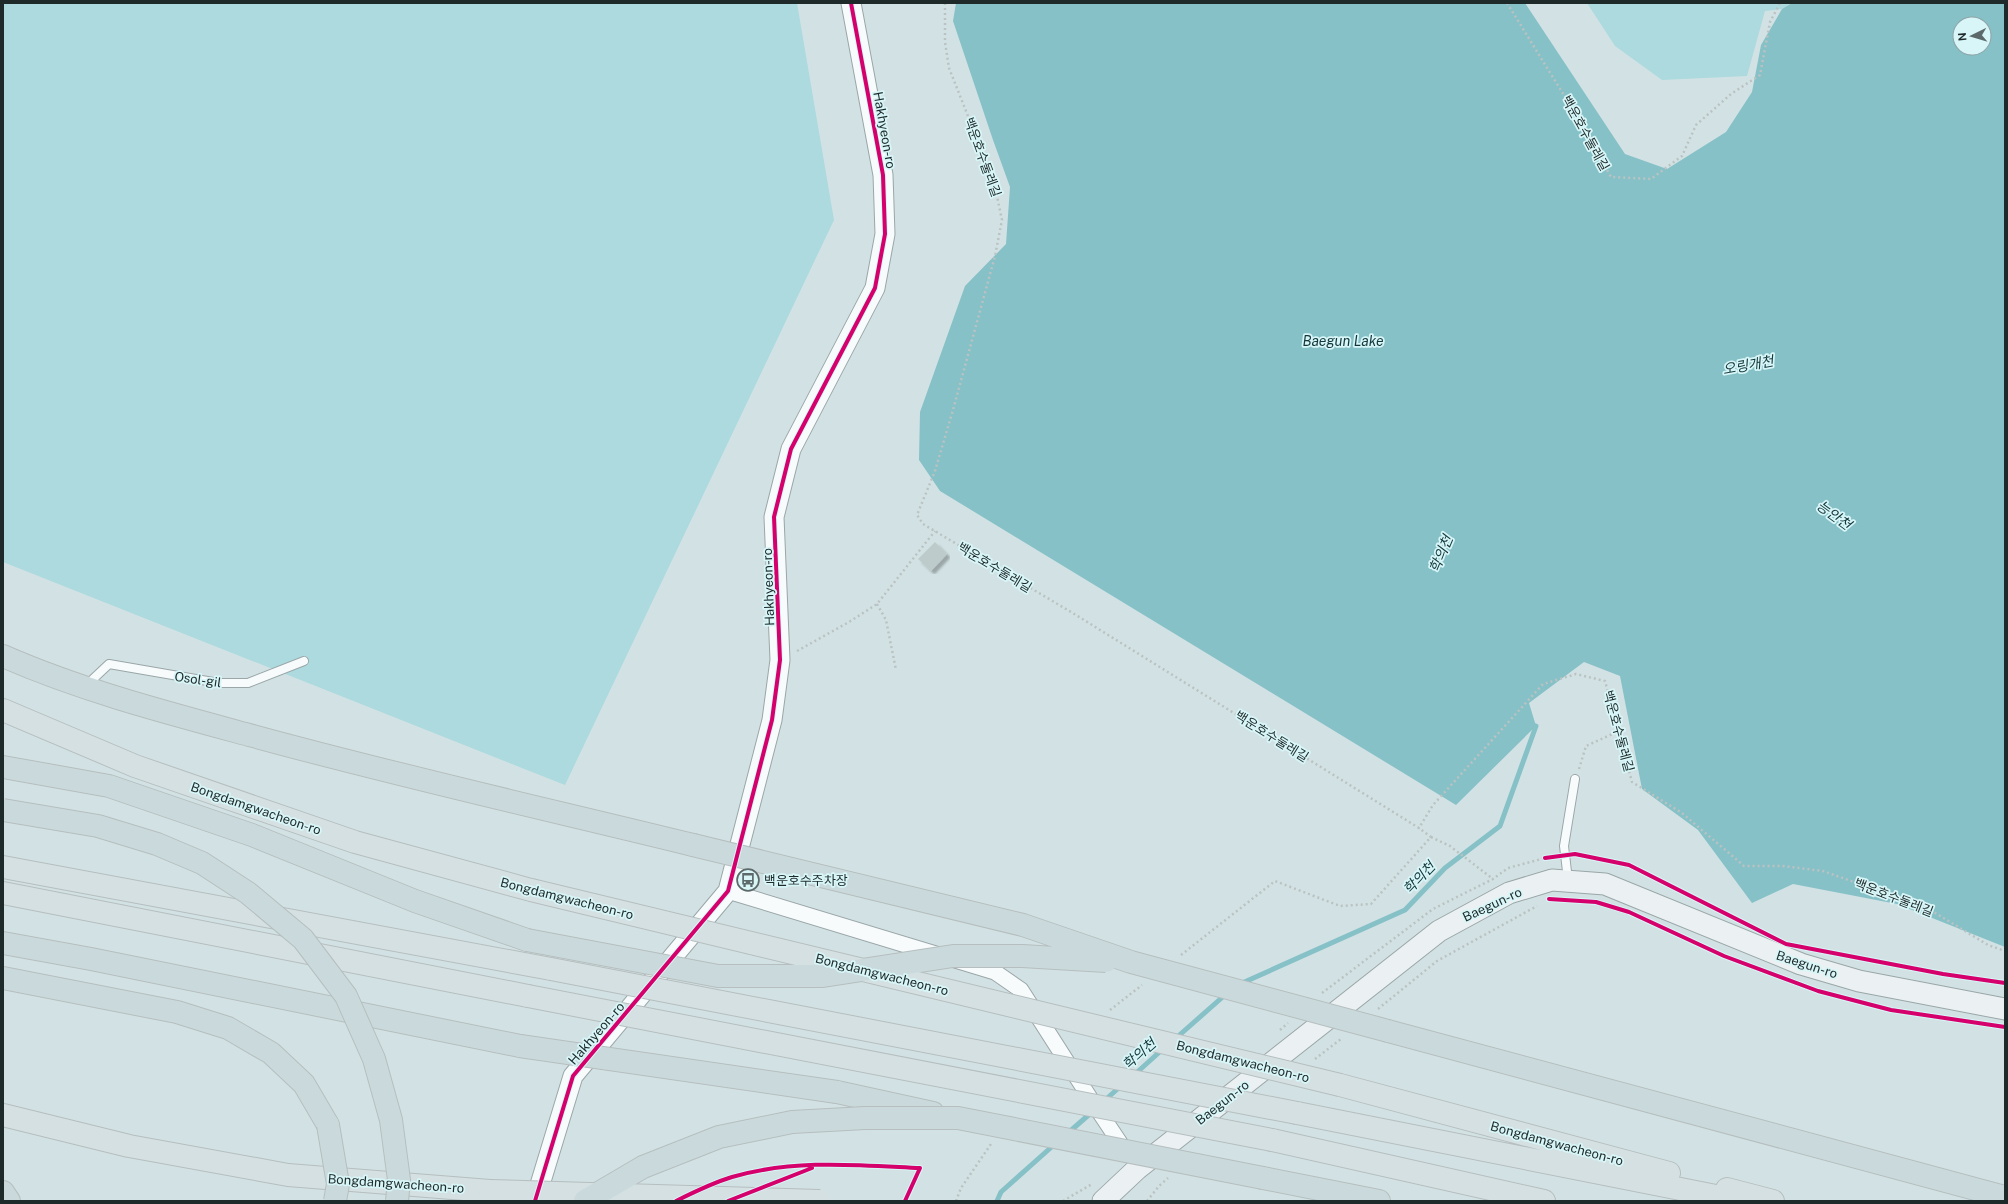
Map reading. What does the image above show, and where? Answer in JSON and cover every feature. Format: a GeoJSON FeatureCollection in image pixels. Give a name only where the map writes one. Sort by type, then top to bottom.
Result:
{"type":"FeatureCollection","features":[{"type":"Feature","properties":{"kind":"highway"},"geometry":{"type":"LineString","coordinates":[[3,656],[33,669],[139,705],[324,755],[1023,925],[1131,962],[2005,1197]]}},
{"type":"Feature","properties":{"kind":"highway","name":"Bongdamgwacheon-ro"},"geometry":{"type":"LineString","coordinates":[[3,710],[135,766],[355,842],[531,890],[1340,1085],[1773,1201]]}},
{"type":"Feature","properties":{"kind":"highway"},"geometry":{"type":"LineString","coordinates":[[3,767],[109,786],[252,835],[415,901],[527,940],[718,976],[823,976],[953,956],[1022,956],[1131,962]]}},
{"type":"Feature","properties":{"kind":"highway"},"geometry":{"type":"LineString","coordinates":[[3,810],[98,826],[157,844],[202,863],[248,893],[303,939],[346,996],[374,1059],[391,1120],[399,1180],[397,1201]]}},
{"type":"Feature","properties":{"kind":"highway","name":"Bongdamgwacheon-ro"},"geometry":{"type":"LineString","coordinates":[[3,867],[551,969],[1297,1113],[1741,1201]]}},
{"type":"Feature","properties":{"kind":"highway"},"geometry":{"type":"LineString","coordinates":[[3,893],[1272,1140],[1544,1201]]}},
{"type":"Feature","properties":{"kind":"highway"},"geometry":{"type":"LineString","coordinates":[[3,943],[91,958],[520,1046],[837,1092],[958,1118],[1380,1201]]}},
{"type":"Feature","properties":{"kind":"highway"},"geometry":{"type":"LineString","coordinates":[[3,978],[177,1012],[228,1028],[270,1053],[304,1084],[328,1125],[338,1184],[335,1201]]}},
{"type":"Feature","properties":{"kind":"highway","name":"Bongdamgwacheon-ro"},"geometry":{"type":"LineString","coordinates":[[3,1115],[129,1146],[288,1175],[490,1190],[820,1201]]}},
{"type":"Feature","properties":{"kind":"highway"},"geometry":{"type":"LineString","coordinates":[[585,1201],[643,1167],[719,1137],[792,1122],[865,1118],[958,1118]]}},
{"type":"Feature","properties":{"kind":"highway"},"geometry":{"type":"LineString","coordinates":[[3,1192],[9,1201]]}},
{"type":"Feature","properties":{"kind":"main road","name":"Baegun-ro"},"geometry":{"type":"LineString","coordinates":[[1103,1201],[1137,1169],[1438,931],[1509,893],[1552,880],[1568,880],[1605,884],[1800,964],[1859,981],[2005,1009]]}},
{"type":"Feature","properties":{"kind":"street","name":"Hakhyeon-ro"},"geometry":{"type":"LineString","coordinates":[[535,1201],[573,1076],[728,892],[772,720],[780,660],[774,517],[791,449],[876,288],[885,234],[883,175],[852,3]]}},
{"type":"Feature","properties":{"kind":"street"},"geometry":{"type":"LineString","coordinates":[[728,892],[995,972],[1021,990],[1137,1169]]}},
{"type":"Feature","properties":{"kind":"lane","name":"Osol-gil"},"geometry":{"type":"LineString","coordinates":[[93,679],[109,664],[219,683],[248,683],[304,660]]}},
{"type":"Feature","properties":{"kind":"lane"},"geometry":{"type":"LineString","coordinates":[[1568,880],[1564,846],[1575,780]]}},
{"type":"Feature","properties":{"kind":"path"},"geometry":{"type":"LineString","coordinates":[[780,660],[849,622],[877,604],[935,531]]}},
{"type":"Feature","properties":{"kind":"path"},"geometry":{"type":"LineString","coordinates":[[877,604],[886,620],[896,670]]}},
{"type":"Feature","properties":{"kind":"path"},"geometry":{"type":"LineString","coordinates":[[1575,780],[1586,746],[1619,731]]}},
{"type":"Feature","properties":{"kind":"path"},"geometry":{"type":"LineString","coordinates":[[1419,828],[1431,837],[1450,846],[1492,879]]}},
{"type":"Feature","properties":{"kind":"path"},"geometry":{"type":"LineString","coordinates":[[1275,881],[1340,906],[1371,904],[1431,837]]}},
{"type":"Feature","properties":{"kind":"path"},"geometry":{"type":"LineString","coordinates":[[1545,858],[1565,855]]}},
{"type":"Feature","properties":{"kind":"path"},"geometry":{"type":"LineString","coordinates":[[1375,1011],[1437,961],[1542,903]]}},
{"type":"Feature","properties":{"kind":"path"},"geometry":{"type":"LineString","coordinates":[[1313,1061],[1344,1036]]}},
{"type":"Feature","properties":{"kind":"path"},"geometry":{"type":"LineString","coordinates":[[1147,1201],[1159,1186],[1172,1176]]}},
{"type":"Feature","properties":{"kind":"shaded area"},"geometry":{"type":"Polygon","coordinates":[[[3,3],[797,3],[834,220],[565,785],[3,562],[3,3]]]}},
{"type":"Feature","properties":{"kind":"shaded area"},"geometry":{"type":"Polygon","coordinates":[[[1587,3],[1792,3],[1782,9],[1765,11],[1747,76],[1662,80],[1615,46],[1587,3]]]}},
{"type":"Feature","properties":{"kind":"water","name":"Baegun Lake"},"geometry":{"type":"Polygon","coordinates":[[[956,3],[1525,3],[1625,154],[1667,169],[1726,132],[1752,92],[1761,45],[1782,9],[1792,3],[2005,3],[2005,947],[1897,904],[1793,884],[1752,903],[1698,830],[1642,789],[1620,676],[1584,662],[1529,703],[1536,726],[1456,805],[940,491],[919,460],[920,412],[965,286],[1006,244],[1010,187],[953,21],[956,3]]]}},
{"type":"Feature","properties":{"kind":"building"},"geometry":{"type":"Polygon","coordinates":[[[935,542],[947,554],[931,571],[918,559],[935,542]]]}},
{"type":"Feature","properties":{"kind":"waterway","name":"학의천"},"geometry":{"type":"LineString","coordinates":[[1240,984],[1405,910],[1445,868],[1500,826],[1536,726],[1530,724]]}},
{"type":"Feature","properties":{"kind":"waterway","name":"학의천"},"geometry":{"type":"LineString","coordinates":[[1175,1039],[1226,994]]}},
{"type":"Feature","properties":{"kind":"waterway","name":"학의천"},"geometry":{"type":"LineString","coordinates":[[1134,1075],[1164,1048]]}},
{"type":"Feature","properties":{"kind":"waterway","name":"학의천"},"geometry":{"type":"LineString","coordinates":[[1104,1101],[1122,1085]]}},
{"type":"Feature","properties":{"kind":"waterway","name":"학의천"},"geometry":{"type":"LineString","coordinates":[[1068,1133],[1092,1112]]}},
{"type":"Feature","properties":{"kind":"waterway","name":"학의천"},"geometry":{"type":"LineString","coordinates":[[997,1201],[1001,1192],[1056,1143]]}},
{"type":"Feature","properties":{"kind":"cycle path"},"geometry":{"type":"LineString","coordinates":[[535,1201],[573,1076],[728,891],[772,720],[780,660],[774,517],[791,449],[875,288],[885,234],[883,175],[851,3]]}},
{"type":"Feature","properties":{"kind":"cycle path"},"geometry":{"type":"LineString","coordinates":[[1545,858],[1575,854],[1629,865],[1786,944],[1943,974],[2005,983]]}},
{"type":"Feature","properties":{"kind":"cycle path"},"geometry":{"type":"LineString","coordinates":[[1549,899],[1596,902],[1629,912],[1724,956],[1818,991],[1891,1010],[2005,1027]]}},
{"type":"Feature","properties":{"kind":"cycle path"},"geometry":{"type":"LineString","coordinates":[[676,1201],[717,1182],[755,1171],[802,1165],[920,1168],[905,1201]]}},
{"type":"Feature","properties":{"kind":"cycle path"},"geometry":{"type":"LineString","coordinates":[[728,1201],[812,1168]]}},
{"type":"Feature","properties":{"kind":"place","name":"백운호수주차장"},"geometry":{"type":"Point","coordinates":[748,880]}},
{"type":"Feature","properties":{"kind":"water label","name":"오링개천"},"geometry":{"type":"Point","coordinates":[1748,365]}},
{"type":"Feature","properties":{"kind":"water label","name":"능안천"},"geometry":{"type":"Point","coordinates":[1834,515]}}]}
